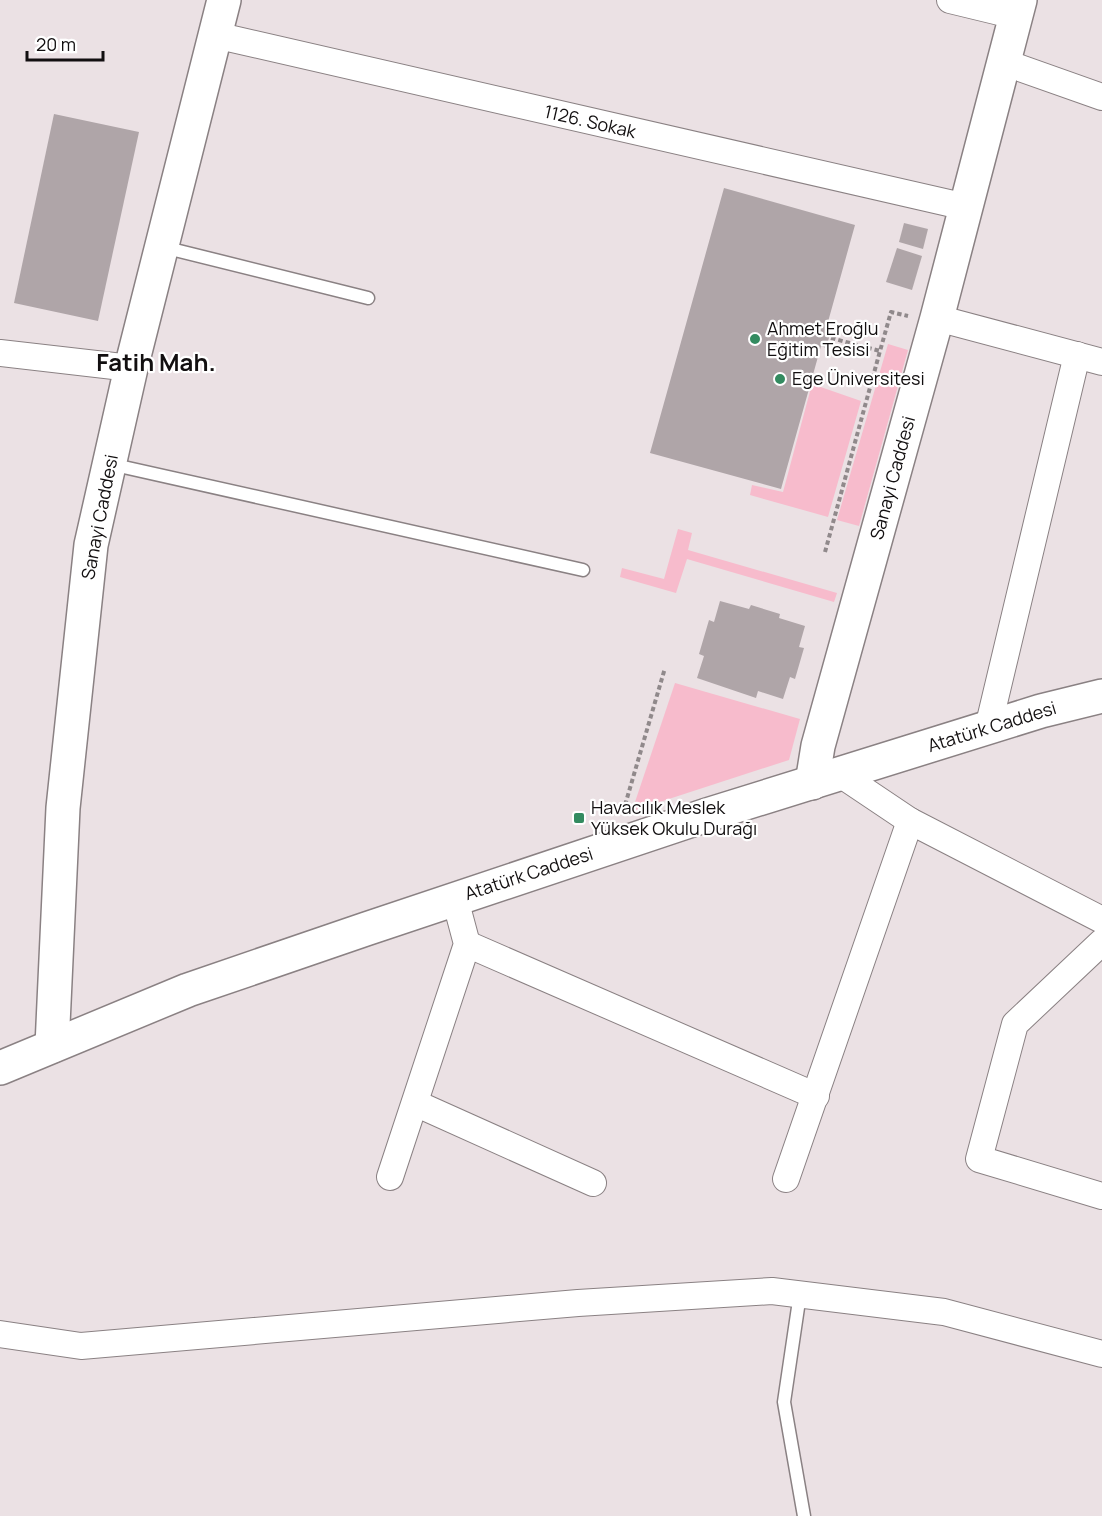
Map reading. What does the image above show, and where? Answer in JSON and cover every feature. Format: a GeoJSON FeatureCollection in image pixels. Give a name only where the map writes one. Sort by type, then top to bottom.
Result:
{"type":"FeatureCollection","features":[{"type":"Feature","properties":{"kind":"street","name":"Sanayi Caddesi"},"geometry":{"type":"LineString","coordinates":[[52,1046],[63,808],[91,545],[131,368],[224,0]]}},
{"type":"Feature","properties":{"kind":"street"},"geometry":{"type":"LineString","coordinates":[[950,0],[1018,8]]}},
{"type":"Feature","properties":{"kind":"street","name":"Sanayi Caddesi"},"geometry":{"type":"LineString","coordinates":[[826,778],[818,746],[936,321],[1018,8]]}},
{"type":"Feature","properties":{"kind":"street","name":"1126. Sokak"},"geometry":{"type":"LineString","coordinates":[[215,35],[966,207]]}},
{"type":"Feature","properties":{"kind":"street"},"geometry":{"type":"LineString","coordinates":[[1003,62],[1102,97]]}},
{"type":"Feature","properties":{"kind":"street"},"geometry":{"type":"LineString","coordinates":[[936,321],[1102,362]]}},
{"type":"Feature","properties":{"kind":"street"},"geometry":{"type":"LineString","coordinates":[[0,353],[131,368]]}},
{"type":"Feature","properties":{"kind":"street"},"geometry":{"type":"LineString","coordinates":[[988,728],[1077,355]]}},
{"type":"Feature","properties":{"kind":"street","name":"Atatürk Caddesi"},"geometry":{"type":"LineString","coordinates":[[0,1068],[188,990],[454,899],[826,778],[1102,696]]}},
{"type":"Feature","properties":{"kind":"street"},"geometry":{"type":"LineString","coordinates":[[826,778],[1102,920]]}},
{"type":"Feature","properties":{"kind":"street"},"geometry":{"type":"LineString","coordinates":[[786,1179],[910,821]]}},
{"type":"Feature","properties":{"kind":"street"},"geometry":{"type":"LineString","coordinates":[[390,1177],[467,945],[454,899]]}},
{"type":"Feature","properties":{"kind":"street"},"geometry":{"type":"LineString","coordinates":[[1100,1192],[979,1159],[1015,1024],[1102,942]]}},
{"type":"Feature","properties":{"kind":"street"},"geometry":{"type":"LineString","coordinates":[[467,945],[816,1096]]}},
{"type":"Feature","properties":{"kind":"street"},"geometry":{"type":"LineString","coordinates":[[415,1102],[593,1183]]}},
{"type":"Feature","properties":{"kind":"street"},"geometry":{"type":"LineString","coordinates":[[0,1334],[81,1346],[578,1303],[772,1291],[944,1312],[1102,1354]]}},
{"type":"Feature","properties":{"kind":"lane"},"geometry":{"type":"LineString","coordinates":[[162,246],[368,298]]}},
{"type":"Feature","properties":{"kind":"lane"},"geometry":{"type":"LineString","coordinates":[[109,464],[583,570]]}},
{"type":"Feature","properties":{"kind":"lane"},"geometry":{"type":"LineString","coordinates":[[800,1294],[784,1402],[804,1516]]}},
{"type":"Feature","properties":{"kind":"path"},"geometry":{"type":"LineString","coordinates":[[825,552],[891,312],[936,321]]}},
{"type":"Feature","properties":{"kind":"path"},"geometry":{"type":"LineString","coordinates":[[831,338],[880,351]]}},
{"type":"Feature","properties":{"kind":"path"},"geometry":{"type":"LineString","coordinates":[[621,821],[665,668]]}},
{"type":"Feature","properties":{"kind":"shaded area"},"geometry":{"type":"Polygon","coordinates":[[[888,344],[908,350],[859,526],[837,520],[888,344]]]}},
{"type":"Feature","properties":{"kind":"shaded area"},"geometry":{"type":"Polygon","coordinates":[[[812,384],[861,401],[828,517],[750,495],[752,485],[783,492],[812,384]]]}},
{"type":"Feature","properties":{"kind":"shaded area"},"geometry":{"type":"Polygon","coordinates":[[[678,529],[692,533],[688,550],[837,593],[834,602],[687,559],[676,593],[620,577],[622,568],[664,579],[678,529]]]}},
{"type":"Feature","properties":{"kind":"shaded area"},"geometry":{"type":"Polygon","coordinates":[[[675,683],[800,719],[789,760],[632,811],[675,683]]]}},
{"type":"Feature","properties":{"kind":"building"},"geometry":{"type":"Polygon","coordinates":[[[54,114],[139,132],[98,321],[14,303],[54,114]]]}},
{"type":"Feature","properties":{"kind":"building","name":"Ahmet Eroğlu Eğitim Tesisi"},"geometry":{"type":"Polygon","coordinates":[[[724,188],[855,225],[826,329],[831,331],[826,348],[821,346],[781,489],[650,453],[724,188]]]}},
{"type":"Feature","properties":{"kind":"building"},"geometry":{"type":"Polygon","coordinates":[[[904,223],[928,229],[923,249],[899,242],[904,223]]]}},
{"type":"Feature","properties":{"kind":"building"},"geometry":{"type":"Polygon","coordinates":[[[897,248],[922,256],[912,290],[886,282],[897,248]]]}},
{"type":"Feature","properties":{"kind":"building"},"geometry":{"type":"Polygon","coordinates":[[[720,601],[749,609],[751,605],[780,614],[779,618],[805,626],[799,647],[804,648],[795,679],[790,677],[783,699],[758,691],[756,698],[697,678],[704,656],[699,654],[709,620],[714,622],[720,601]]]}},
{"type":"Feature","properties":{"kind":"place","name":"Ahmet Eroğlu Eğitim Tesisi"},"geometry":{"type":"Point","coordinates":[755,339]}},
{"type":"Feature","properties":{"kind":"place","name":"Ege Üniversitesi"},"geometry":{"type":"Point","coordinates":[780,379]}},
{"type":"Feature","properties":{"kind":"place","name":"Havacılık Meslek Yüksek Okulu Durağı"},"geometry":{"type":"Point","coordinates":[579,818]}},
{"type":"Feature","properties":{"kind":"district","name":"Fatih Mah."},"geometry":{"type":"Point","coordinates":[156,363]}}]}
